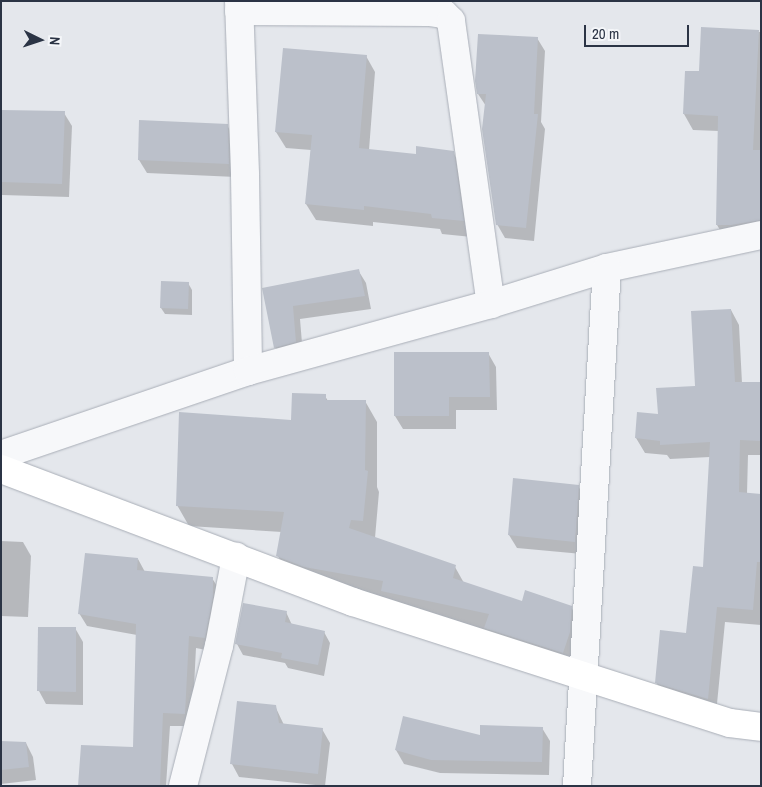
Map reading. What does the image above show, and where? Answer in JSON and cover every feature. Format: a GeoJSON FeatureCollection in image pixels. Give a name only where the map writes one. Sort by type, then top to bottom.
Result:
{"type":"FeatureCollection","features":[{"type":"Feature","properties":{"kind":"main road"},"geometry":{"type":"LineString","coordinates":[[1,469],[353,602],[730,723],[761,727]]}},
{"type":"Feature","properties":{"kind":"street"},"geometry":{"type":"LineString","coordinates":[[248,371],[245,175],[239,6],[429,12],[444,14],[451,22],[491,304]]}},
{"type":"Feature","properties":{"kind":"street"},"geometry":{"type":"LineString","coordinates":[[1,455],[248,371],[491,304],[607,268],[761,235]]}},
{"type":"Feature","properties":{"kind":"street"},"geometry":{"type":"LineString","coordinates":[[577,786],[607,268]]}},
{"type":"Feature","properties":{"kind":"street"},"geometry":{"type":"LineString","coordinates":[[183,786],[219,646],[236,557]]}},
{"type":"Feature","properties":{"kind":"building"},"geometry":{"type":"Polygon","coordinates":[[[701,27],[759,30],[753,150],[761,150],[761,220],[731,225],[716,225],[718,116],[683,114],[685,71],[699,71],[701,27]]]}},
{"type":"Feature","properties":{"kind":"building"},"geometry":{"type":"Polygon","coordinates":[[[478,34],[538,37],[534,114],[538,114],[526,228],[496,225],[482,129],[486,94],[477,94],[475,81],[478,34]]]}},
{"type":"Feature","properties":{"kind":"building"},"geometry":{"type":"Polygon","coordinates":[[[283,48],[367,55],[359,148],[416,154],[416,146],[454,151],[464,221],[432,218],[431,214],[364,206],[364,210],[305,204],[312,135],[275,132],[283,48]]]}},
{"type":"Feature","properties":{"kind":"building"},"geometry":{"type":"Polygon","coordinates":[[[1,110],[65,111],[62,184],[1,182],[1,110]]]}},
{"type":"Feature","properties":{"kind":"building"},"geometry":{"type":"Polygon","coordinates":[[[139,120],[228,124],[229,164],[138,160],[139,120]]]}},
{"type":"Feature","properties":{"kind":"building"},"geometry":{"type":"Polygon","coordinates":[[[359,269],[365,296],[293,306],[296,342],[274,348],[262,288],[359,269]]]}},
{"type":"Feature","properties":{"kind":"building"},"geometry":{"type":"Polygon","coordinates":[[[161,281],[189,282],[188,309],[160,308],[161,281]]]}},
{"type":"Feature","properties":{"kind":"building"},"geometry":{"type":"Polygon","coordinates":[[[731,309],[735,382],[761,382],[761,441],[740,440],[739,492],[761,494],[761,562],[757,562],[753,610],[717,607],[708,699],[655,683],[660,630],[686,633],[693,566],[703,567],[710,442],[660,445],[660,441],[635,438],[637,412],[658,414],[656,388],[695,386],[691,311],[731,309]]]}},
{"type":"Feature","properties":{"kind":"building"},"geometry":{"type":"Polygon","coordinates":[[[394,352],[489,352],[490,397],[449,397],[449,416],[394,416],[394,352]]]}},
{"type":"Feature","properties":{"kind":"building"},"geometry":{"type":"Polygon","coordinates":[[[292,393],[326,394],[326,400],[366,400],[365,470],[368,471],[363,521],[351,520],[349,528],[456,565],[453,578],[522,601],[525,590],[572,606],[570,632],[563,653],[484,628],[489,614],[381,591],[383,581],[304,567],[276,556],[284,512],[176,506],[179,412],[291,420],[292,393]]]}},
{"type":"Feature","properties":{"kind":"building"},"geometry":{"type":"Polygon","coordinates":[[[513,478],[579,485],[575,542],[508,535],[513,478]]]}},
{"type":"Feature","properties":{"kind":"building"},"geometry":{"type":"Polygon","coordinates":[[[85,553],[138,558],[137,570],[213,577],[213,597],[205,638],[189,636],[185,714],[163,713],[160,786],[78,786],[81,745],[133,747],[136,624],[78,614],[85,553]]]}},
{"type":"Feature","properties":{"kind":"building"},"geometry":{"type":"Polygon","coordinates":[[[243,603],[287,611],[285,622],[325,631],[318,665],[281,658],[282,653],[235,644],[243,603]]]}},
{"type":"Feature","properties":{"kind":"building"},"geometry":{"type":"Polygon","coordinates":[[[38,627],[76,627],[76,692],[37,691],[38,627]]]}},
{"type":"Feature","properties":{"kind":"building"},"geometry":{"type":"Polygon","coordinates":[[[237,701],[276,705],[279,723],[323,728],[318,774],[230,764],[237,701]]]}},
{"type":"Feature","properties":{"kind":"building"},"geometry":{"type":"Polygon","coordinates":[[[403,716],[480,735],[480,725],[543,727],[542,762],[431,760],[395,750],[403,716]]]}},
{"type":"Feature","properties":{"kind":"building"},"geometry":{"type":"Polygon","coordinates":[[[1,741],[26,742],[29,767],[1,770],[1,741]]]}}]}
